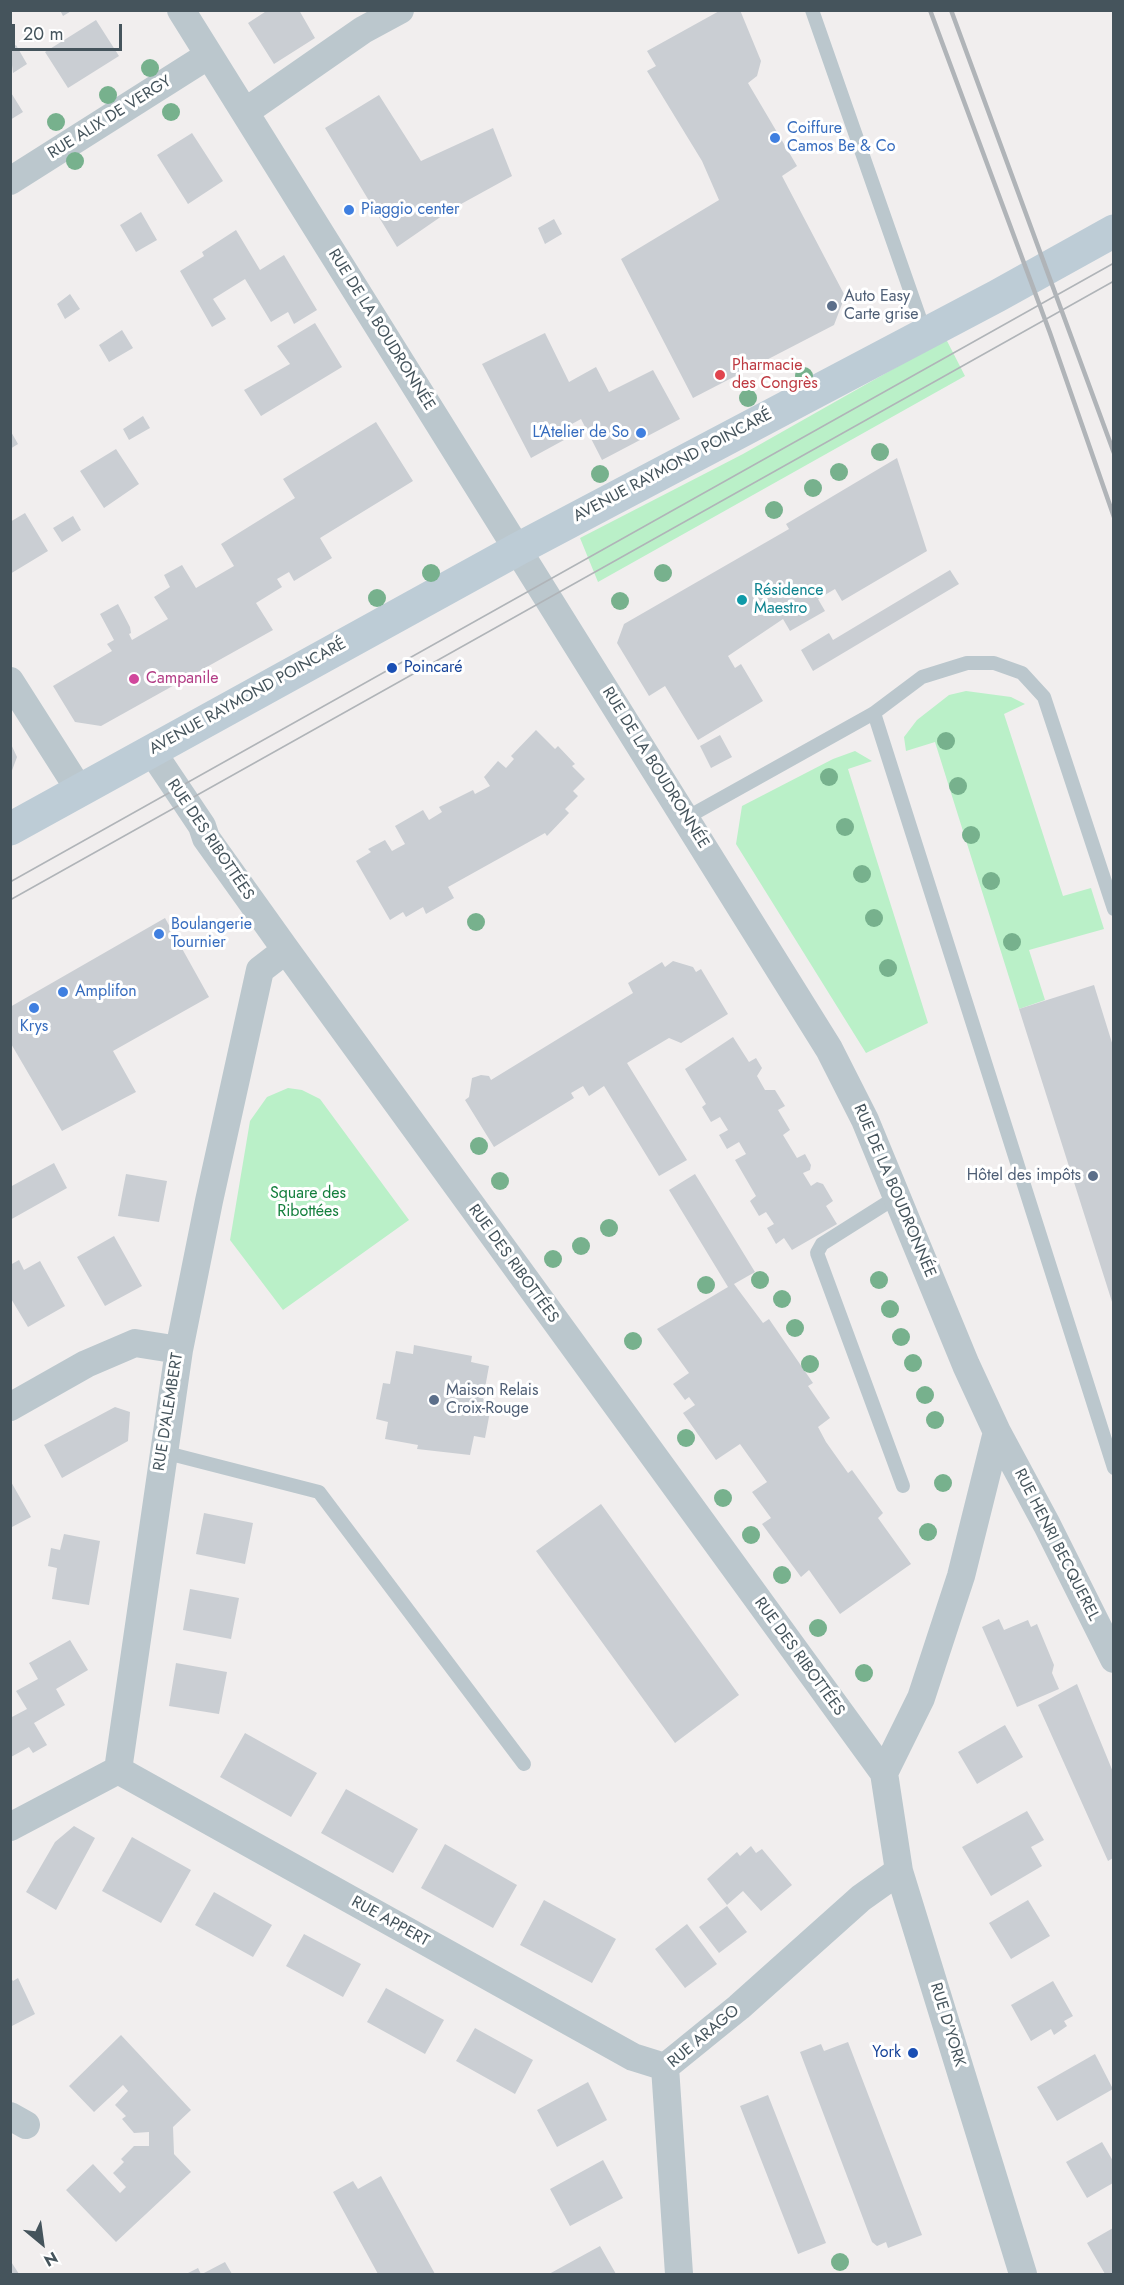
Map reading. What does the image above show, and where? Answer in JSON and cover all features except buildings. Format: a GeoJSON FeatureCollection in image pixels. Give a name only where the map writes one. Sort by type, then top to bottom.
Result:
{"type":"FeatureCollection","features":[{"type":"Feature","properties":{"kind":"main road","name":"AVENUE RAYMOND POINCARÉ"},"geometry":{"type":"LineString","coordinates":[[10,829],[518,549],[997,296],[1113,231]]}},
{"type":"Feature","properties":{"kind":"street","name":"RUE DE LA BOUDRONNÉE"},"geometry":{"type":"LineString","coordinates":[[182,10],[584,652],[829,1049],[866,1120],[966,1365],[997,1432]]}},
{"type":"Feature","properties":{"kind":"street"},"geometry":{"type":"LineString","coordinates":[[245,112],[363,30],[400,10]]}},
{"type":"Feature","properties":{"kind":"street","name":"RUE ALIX DE VERGY"},"geometry":{"type":"LineString","coordinates":[[10,181],[209,55]]}},
{"type":"Feature","properties":{"kind":"street"},"geometry":{"type":"LineString","coordinates":[[10,681],[80,791]]}},
{"type":"Feature","properties":{"kind":"street","name":"RUE DES RIBOTTÉES"},"geometry":{"type":"LineString","coordinates":[[151,750],[202,826],[206,838],[286,950],[884,1773]]}},
{"type":"Feature","properties":{"kind":"street","name":"RUE D'ALEMBERT"},"geometry":{"type":"LineString","coordinates":[[118,1770],[179,1350],[260,970],[286,950]]}},
{"type":"Feature","properties":{"kind":"street"},"geometry":{"type":"LineString","coordinates":[[10,1407],[86,1364],[135,1342],[179,1350]]}},
{"type":"Feature","properties":{"kind":"street"},"geometry":{"type":"LineString","coordinates":[[884,1773],[921,1698],[961,1576],[997,1432]]}},
{"type":"Feature","properties":{"kind":"street","name":"RUE HENRI BECQUEREL"},"geometry":{"type":"LineString","coordinates":[[997,1432],[1047,1525],[1113,1659]]}},
{"type":"Feature","properties":{"kind":"street"},"geometry":{"type":"LineString","coordinates":[[10,1827],[118,1770]]}},
{"type":"Feature","properties":{"kind":"street","name":"RUE APPERT"},"geometry":{"type":"LineString","coordinates":[[118,1770],[633,2057],[665,2067]]}},
{"type":"Feature","properties":{"kind":"street","name":"RUE D'YORK"},"geometry":{"type":"LineString","coordinates":[[884,1773],[899,1871],[1023,2274]]}},
{"type":"Feature","properties":{"kind":"street","name":"RUE ARAGO"},"geometry":{"type":"LineString","coordinates":[[679,2274],[665,2067],[739,2007],[861,1898],[899,1871]]}},
{"type":"Feature","properties":{"kind":"lane"},"geometry":{"type":"LineString","coordinates":[[812,10],[925,333]]}},
{"type":"Feature","properties":{"kind":"lane"},"geometry":{"type":"LineString","coordinates":[[686,818],[874,713],[922,677],[967,663],[994,663],[1022,673],[1044,696],[1113,909]]}},
{"type":"Feature","properties":{"kind":"lane"},"geometry":{"type":"LineString","coordinates":[[874,713],[1113,1468]]}},
{"type":"Feature","properties":{"kind":"lane"},"geometry":{"type":"LineString","coordinates":[[898,1196],[822,1244],[817,1254],[903,1486]]}},
{"type":"Feature","properties":{"kind":"lane"},"geometry":{"type":"LineString","coordinates":[[164,1452],[319,1492],[524,1764]]}},
{"type":"Feature","properties":{"kind":"green space"},"geometry":{"type":"Polygon","coordinates":[[[946,339],[965,376],[598,582],[580,538],[743,454],[946,339]]]}},
{"type":"Feature","properties":{"kind":"green space"},"geometry":{"type":"Polygon","coordinates":[[[966,691],[1011,697],[1025,704],[1004,714],[1063,896],[1091,888],[1104,929],[1029,950],[1045,1000],[1019,1009],[935,742],[906,751],[904,737],[917,720],[949,695],[966,691]]]}},
{"type":"Feature","properties":{"kind":"green space"},"geometry":{"type":"Polygon","coordinates":[[[855,751],[872,761],[848,769],[928,1023],[866,1053],[736,844],[742,806],[833,759],[855,751]]]}},
{"type":"Feature","properties":{"kind":"green space","name":"Square des Ribottées"},"geometry":{"type":"Polygon","coordinates":[[[288,1088],[302,1090],[320,1099],[409,1220],[283,1310],[230,1240],[250,1121],[267,1097],[288,1088]]]}},
{"type":"Feature","properties":{"kind":"tram line"},"geometry":{"type":"LineString","coordinates":[[10,882],[1114,263]]}},
{"type":"Feature","properties":{"kind":"tram line"},"geometry":{"type":"LineString","coordinates":[[10,900],[1114,281]]}},
{"type":"Feature","properties":{"kind":"railway"},"geometry":{"type":"LineString","coordinates":[[930,10],[1050,333],[1114,517]]}},
{"type":"Feature","properties":{"kind":"railway"},"geometry":{"type":"LineString","coordinates":[[951,10],[1114,453]]}},
{"type":"Feature","properties":{"kind":"place","name":"Coiffure Camos Be & Co"},"geometry":{"type":"Point","coordinates":[775,138]}},
{"type":"Feature","properties":{"kind":"place","name":"Piaggio center"},"geometry":{"type":"Point","coordinates":[349,210]}},
{"type":"Feature","properties":{"kind":"place","name":"Auto Easy Carte grise"},"geometry":{"type":"Point","coordinates":[832,306]}},
{"type":"Feature","properties":{"kind":"place","name":"Pharmacie des Congrès"},"geometry":{"type":"Point","coordinates":[720,375]}},
{"type":"Feature","properties":{"kind":"place","name":"L'Atelier de So"},"geometry":{"type":"Point","coordinates":[641,433]}},
{"type":"Feature","properties":{"kind":"place","name":"Résidence Maestro"},"geometry":{"type":"Point","coordinates":[742,600]}},
{"type":"Feature","properties":{"kind":"place","name":"Poincaré"},"geometry":{"type":"Point","coordinates":[392,668]}},
{"type":"Feature","properties":{"kind":"place","name":"Campanile"},"geometry":{"type":"Point","coordinates":[134,679]}},
{"type":"Feature","properties":{"kind":"place","name":"Boulangerie Tournier"},"geometry":{"type":"Point","coordinates":[159,934]}},
{"type":"Feature","properties":{"kind":"place","name":"Amplifon"},"geometry":{"type":"Point","coordinates":[63,992]}},
{"type":"Feature","properties":{"kind":"place","name":"Krys"},"geometry":{"type":"Point","coordinates":[34,1008]}},
{"type":"Feature","properties":{"kind":"place","name":"Hôtel des impôts"},"geometry":{"type":"Point","coordinates":[1093,1176]}},
{"type":"Feature","properties":{"kind":"place","name":"Maison Relais Croix-Rouge"},"geometry":{"type":"Point","coordinates":[434,1400]}},
{"type":"Feature","properties":{"kind":"place","name":"York"},"geometry":{"type":"Point","coordinates":[913,2053]}}]}
